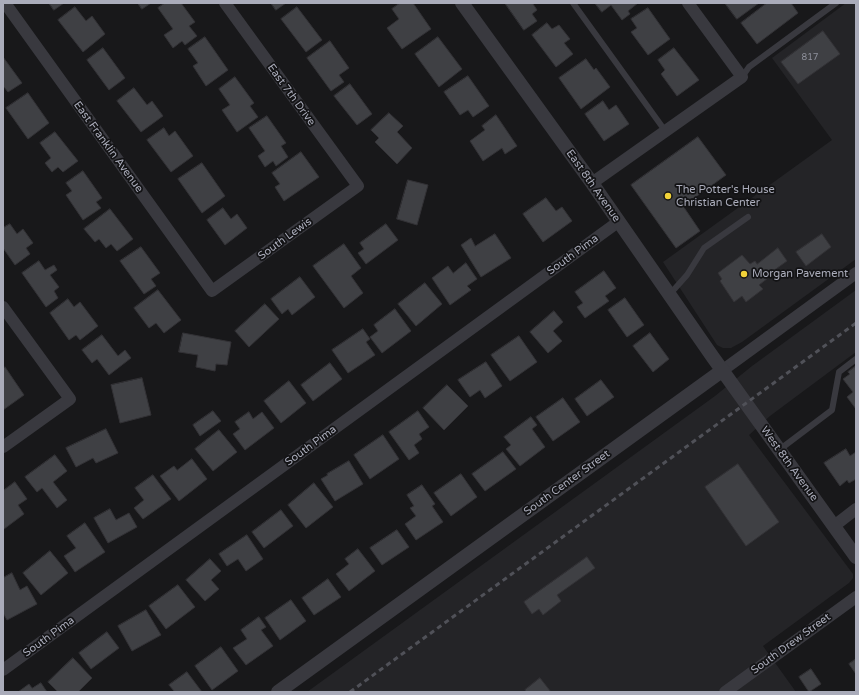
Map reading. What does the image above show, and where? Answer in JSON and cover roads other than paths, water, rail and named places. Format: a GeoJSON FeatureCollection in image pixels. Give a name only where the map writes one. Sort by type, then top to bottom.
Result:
{"type":"FeatureCollection","features":[{"type":"Feature","properties":{"kind":"street","name":"East Franklin Avenue"},"geometry":{"type":"LineString","coordinates":[[4,3],[212,291]]}},
{"type":"Feature","properties":{"kind":"street","name":"East 7th Drive"},"geometry":{"type":"LineString","coordinates":[[225,3],[358,186]]}},
{"type":"Feature","properties":{"kind":"street","name":"East 8th Avenue"},"geometry":{"type":"LineString","coordinates":[[462,3],[592,183],[723,370]]}},
{"type":"Feature","properties":{"kind":"street"},"geometry":{"type":"LineString","coordinates":[[592,183],[742,77],[688,3]]}},
{"type":"Feature","properties":{"kind":"street","name":"South Lewis"},"geometry":{"type":"LineString","coordinates":[[212,291],[358,186]]}},
{"type":"Feature","properties":{"kind":"street","name":"South Pima"},"geometry":{"type":"LineString","coordinates":[[3,670],[618,222]]}},
{"type":"Feature","properties":{"kind":"street","name":"South Center Street"},"geometry":{"type":"LineString","coordinates":[[278,692],[856,273]]}},
{"type":"Feature","properties":{"kind":"street"},"geometry":{"type":"LineString","coordinates":[[3,307],[70,399],[3,447]]}},
{"type":"Feature","properties":{"kind":"street","name":"West 8th Avenue"},"geometry":{"type":"LineString","coordinates":[[723,370],[856,557]]}},
{"type":"Feature","properties":{"kind":"street"},"geometry":{"type":"LineString","coordinates":[[834,526],[856,509]]}},
{"type":"Feature","properties":{"kind":"street","name":"South Drew Street"},"geometry":{"type":"LineString","coordinates":[[725,692],[856,597]]}},
{"type":"Feature","properties":{"kind":"lane"},"geometry":{"type":"LineString","coordinates":[[573,3],[666,132]]}},
{"type":"Feature","properties":{"kind":"lane"},"geometry":{"type":"LineString","coordinates":[[742,77],[749,67],[836,3]]}},
{"type":"Feature","properties":{"kind":"lane"},"geometry":{"type":"LineString","coordinates":[[670,294],[687,275],[704,248],[748,217]]}},
{"type":"Feature","properties":{"kind":"lane"},"geometry":{"type":"LineString","coordinates":[[779,450],[832,410],[839,372],[856,360]]}},
{"type":"Feature","properties":{"kind":"railway"},"geometry":{"type":"LineString","coordinates":[[350,692],[856,323]]}},
{"type":"Feature","properties":{"kind":"place","name":"The Potter's House Christian Center"},"geometry":{"type":"Point","coordinates":[668,196]}},
{"type":"Feature","properties":{"kind":"place","name":"Morgan Pavement"},"geometry":{"type":"Point","coordinates":[744,274]}}]}
